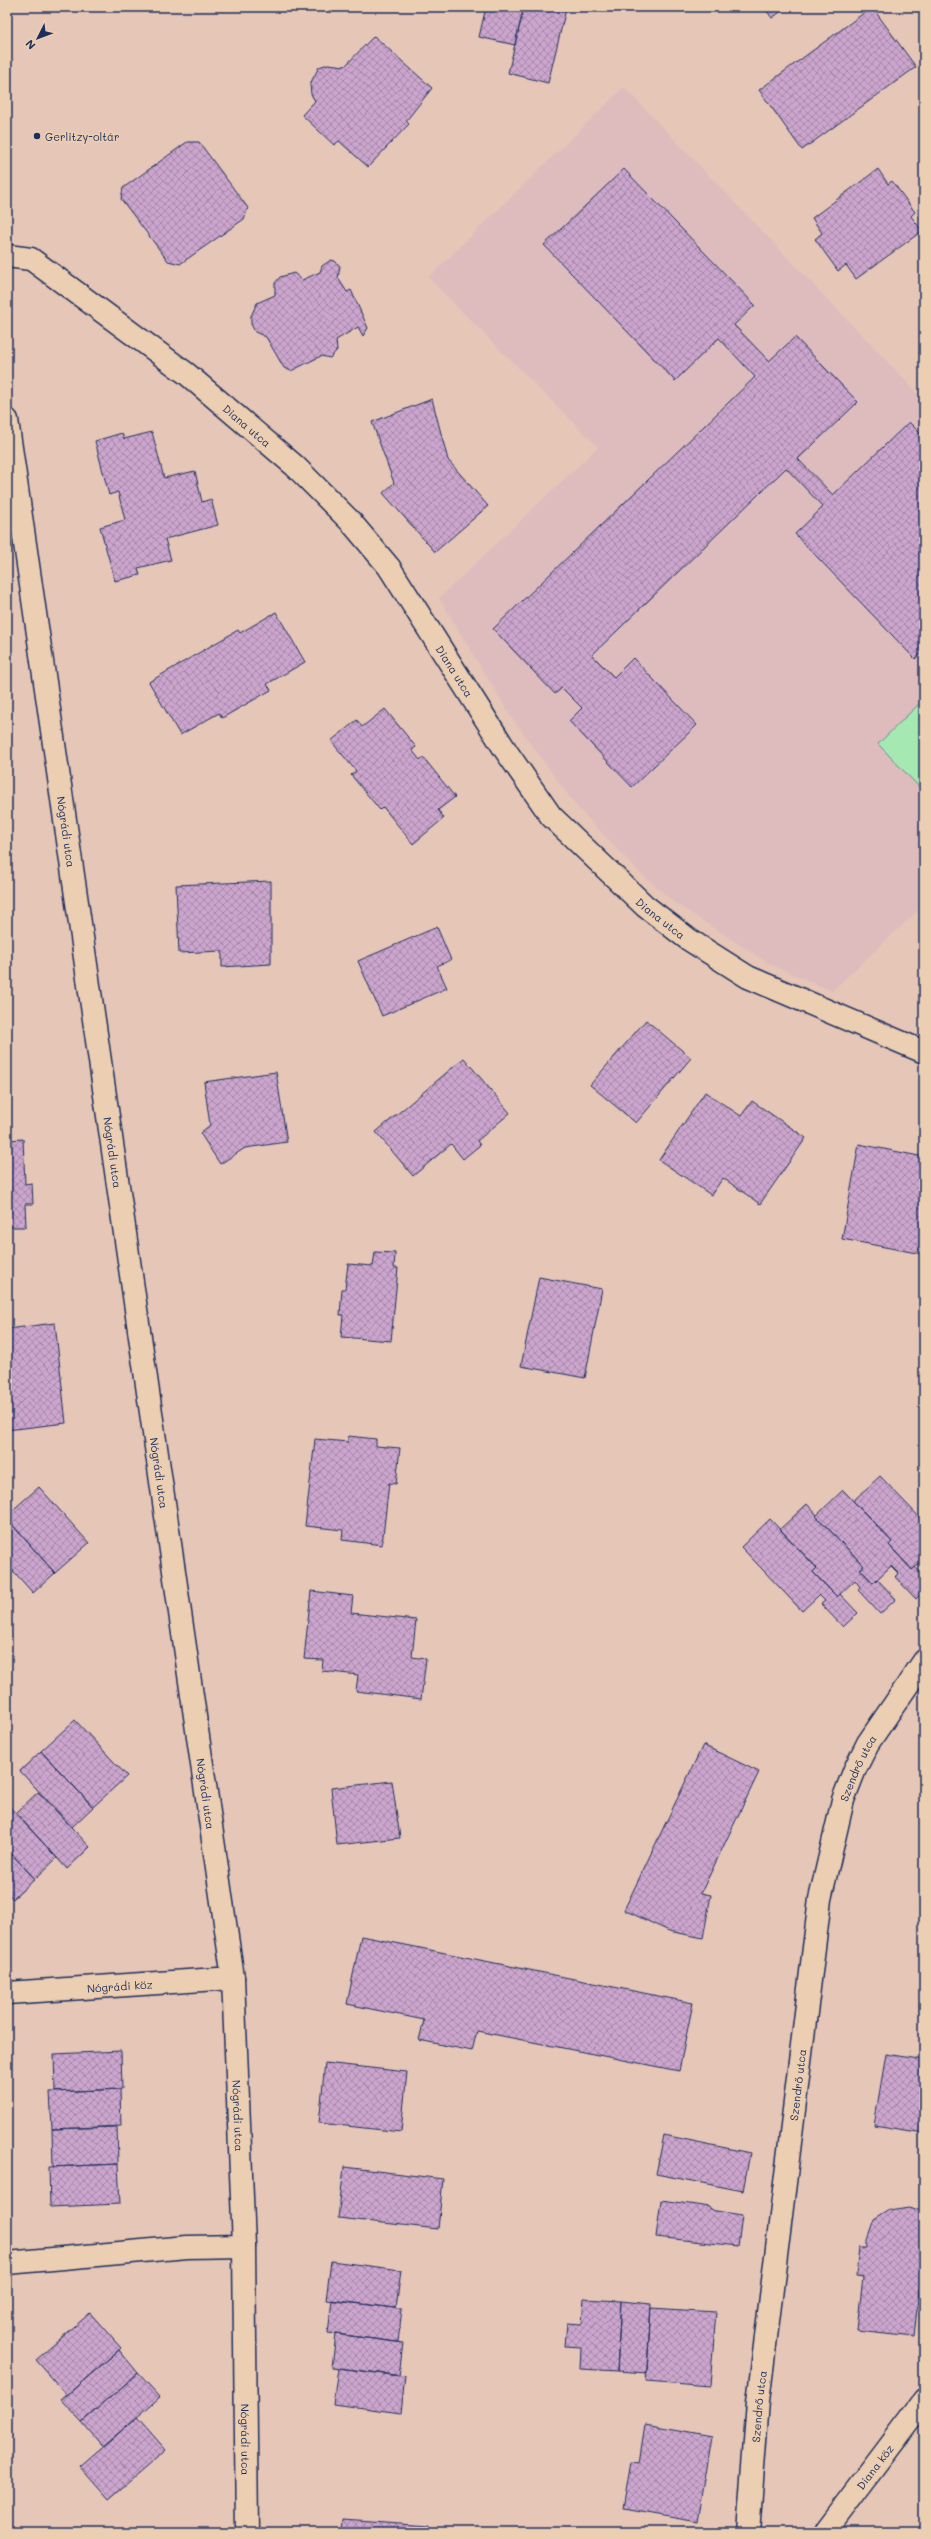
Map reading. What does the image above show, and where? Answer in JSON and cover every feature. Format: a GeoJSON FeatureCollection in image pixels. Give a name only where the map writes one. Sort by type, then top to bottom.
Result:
{"type":"FeatureCollection","features":[{"type":"Feature","properties":{"kind":"street","name":"Diana utca"},"geometry":{"type":"LineString","coordinates":[[7,256],[31,259],[187,374],[295,466],[351,522],[389,567],[506,751],[551,816],[645,906],[688,939],[748,977],[924,1052]]}},
{"type":"Feature","properties":{"kind":"street","name":"Nógrádi utca"},"geometry":{"type":"LineString","coordinates":[[7,420],[233,1978],[244,2246],[247,2532]]}},
{"type":"Feature","properties":{"kind":"street","name":"Szendrő utca"},"geometry":{"type":"LineString","coordinates":[[748,2532],[758,2402],[820,1899],[843,1800],[855,1768],[868,1743],[924,1661]]}},
{"type":"Feature","properties":{"kind":"street","name":"Nógrádi köz"},"geometry":{"type":"LineString","coordinates":[[7,1993],[233,1978]]}},
{"type":"Feature","properties":{"kind":"street"},"geometry":{"type":"LineString","coordinates":[[7,2263],[187,2247],[244,2246]]}},
{"type":"Feature","properties":{"kind":"street","name":"Diana köz"},"geometry":{"type":"LineString","coordinates":[[825,2532],[924,2401]]}},
{"type":"Feature","properties":{"kind":"shaded area"},"geometry":{"type":"Polygon","coordinates":[[[624,87],[924,400],[924,905],[832,991],[768,963],[675,903],[638,871],[577,807],[512,718],[439,598],[598,447],[428,278],[624,87]]]}},
{"type":"Feature","properties":{"kind":"green space"},"geometry":{"type":"Polygon","coordinates":[[[924,699],[924,792],[878,744],[924,699]]]}},
{"type":"Feature","properties":{"kind":"building"},"geometry":{"type":"Polygon","coordinates":[[[486,7],[524,7],[515,45],[479,37],[486,7]]]}},
{"type":"Feature","properties":{"kind":"building"},"geometry":{"type":"Polygon","coordinates":[[[524,7],[556,7],[566,9],[548,83],[508,73],[524,7]]]}},
{"type":"Feature","properties":{"kind":"building"},"geometry":{"type":"Polygon","coordinates":[[[764,7],[787,7],[772,18],[764,7]]]}},
{"type":"Feature","properties":{"kind":"building"},"geometry":{"type":"Polygon","coordinates":[[[872,7],[916,67],[802,150],[759,90],[872,7]]]}},
{"type":"Feature","properties":{"kind":"building"},"geometry":{"type":"Polygon","coordinates":[[[374,36],[432,88],[406,121],[409,124],[368,167],[339,141],[334,145],[302,115],[315,101],[311,94],[310,84],[319,67],[328,64],[345,66],[374,36]]]}},
{"type":"Feature","properties":{"kind":"building"},"geometry":{"type":"Polygon","coordinates":[[[187,142],[199,142],[248,208],[244,219],[180,264],[168,261],[121,199],[123,188],[187,142]]]}},
{"type":"Feature","properties":{"kind":"building"},"geometry":{"type":"Polygon","coordinates":[[[624,169],[755,305],[734,325],[769,361],[795,337],[858,402],[798,459],[833,495],[909,422],[924,437],[924,651],[915,659],[795,534],[823,507],[786,468],[592,655],[614,677],[633,658],[697,725],[632,787],[569,721],[582,708],[562,688],[555,694],[493,629],[755,377],[719,338],[675,381],[544,245],[624,169]]]}},
{"type":"Feature","properties":{"kind":"building"},"geometry":{"type":"Polygon","coordinates":[[[878,169],[888,184],[892,181],[915,212],[911,216],[922,231],[856,279],[846,265],[838,271],[815,239],[822,233],[812,218],[878,169]]]}},
{"type":"Feature","properties":{"kind":"building"},"geometry":{"type":"Polygon","coordinates":[[[331,260],[335,261],[340,266],[338,278],[347,292],[351,290],[368,328],[363,336],[358,327],[336,340],[337,350],[330,358],[321,356],[291,371],[284,368],[266,337],[255,332],[251,324],[251,316],[257,303],[275,295],[275,283],[280,277],[294,273],[302,280],[320,272],[322,266],[331,260]]]}},
{"type":"Feature","properties":{"kind":"building"},"geometry":{"type":"Polygon","coordinates":[[[432,399],[448,460],[488,506],[435,552],[383,493],[394,483],[372,422],[432,399]]]}},
{"type":"Feature","properties":{"kind":"building"},"geometry":{"type":"Polygon","coordinates":[[[152,432],[164,478],[195,471],[202,502],[211,499],[218,525],[165,539],[171,560],[138,568],[140,575],[115,581],[100,527],[125,520],[118,492],[109,495],[95,441],[122,433],[124,439],[152,432]]]}},
{"type":"Feature","properties":{"kind":"building"},"geometry":{"type":"Polygon","coordinates":[[[276,612],[305,662],[267,684],[271,690],[222,718],[219,713],[180,735],[149,682],[238,630],[240,633],[276,612]]]}},
{"type":"Feature","properties":{"kind":"building"},"geometry":{"type":"Polygon","coordinates":[[[385,709],[416,747],[412,750],[420,760],[423,757],[455,797],[438,810],[444,818],[413,844],[383,807],[380,810],[351,775],[356,771],[331,741],[357,720],[362,727],[385,709]]]}},
{"type":"Feature","properties":{"kind":"building"},"geometry":{"type":"Polygon","coordinates":[[[271,881],[271,964],[222,967],[222,951],[179,953],[176,885],[271,881]]]}},
{"type":"Feature","properties":{"kind":"building"},"geometry":{"type":"Polygon","coordinates":[[[437,927],[451,960],[437,966],[447,988],[382,1016],[358,961],[437,927]]]}},
{"type":"Feature","properties":{"kind":"building"},"geometry":{"type":"Polygon","coordinates":[[[646,1020],[691,1058],[636,1123],[590,1085],[646,1020]]]}},
{"type":"Feature","properties":{"kind":"building"},"geometry":{"type":"Polygon","coordinates":[[[464,1058],[510,1113],[477,1141],[480,1145],[463,1159],[451,1144],[413,1176],[376,1132],[464,1058]]]}},
{"type":"Feature","properties":{"kind":"building"},"geometry":{"type":"Polygon","coordinates":[[[276,1072],[287,1142],[245,1148],[220,1164],[200,1133],[210,1125],[204,1082],[276,1072]]]}},
{"type":"Feature","properties":{"kind":"building"},"geometry":{"type":"Polygon","coordinates":[[[705,1092],[741,1116],[752,1101],[806,1138],[760,1204],[723,1178],[711,1195],[659,1160],[705,1092]]]}},
{"type":"Feature","properties":{"kind":"building"},"geometry":{"type":"Polygon","coordinates":[[[23,1139],[25,1184],[32,1183],[33,1204],[25,1204],[26,1227],[8,1227],[7,1240],[7,1140],[23,1139]]]}},
{"type":"Feature","properties":{"kind":"building"},"geometry":{"type":"Polygon","coordinates":[[[859,1144],[924,1157],[922,1254],[842,1239],[859,1144]]]}},
{"type":"Feature","properties":{"kind":"building"},"geometry":{"type":"Polygon","coordinates":[[[375,1252],[395,1253],[394,1268],[398,1268],[391,1341],[341,1337],[343,1315],[340,1315],[342,1289],[345,1289],[348,1264],[373,1266],[375,1252]]]}},
{"type":"Feature","properties":{"kind":"building"},"geometry":{"type":"Polygon","coordinates":[[[539,1277],[602,1289],[585,1378],[521,1366],[539,1277]]]}},
{"type":"Feature","properties":{"kind":"building"},"geometry":{"type":"Polygon","coordinates":[[[55,1323],[66,1423],[7,1430],[7,1329],[55,1323]]]}},
{"type":"Feature","properties":{"kind":"building"},"geometry":{"type":"Polygon","coordinates":[[[348,1436],[376,1439],[376,1446],[400,1448],[396,1484],[389,1483],[382,1545],[342,1540],[343,1530],[305,1526],[315,1439],[348,1442],[348,1436]]]}},
{"type":"Feature","properties":{"kind":"building"},"geometry":{"type":"Polygon","coordinates":[[[880,1476],[924,1522],[924,1559],[912,1570],[889,1545],[892,1542],[853,1501],[880,1476]]]}},
{"type":"Feature","properties":{"kind":"building"},"geometry":{"type":"Polygon","coordinates":[[[39,1487],[89,1543],[55,1573],[7,1519],[7,1515],[39,1487]]]}},
{"type":"Feature","properties":{"kind":"building"},"geometry":{"type":"Polygon","coordinates":[[[843,1490],[892,1542],[889,1545],[912,1570],[915,1567],[924,1577],[924,1591],[916,1599],[895,1577],[898,1573],[891,1566],[873,1583],[860,1569],[864,1566],[816,1516],[843,1490]]]}},
{"type":"Feature","properties":{"kind":"building"},"geometry":{"type":"Polygon","coordinates":[[[807,1504],[817,1515],[816,1516],[864,1566],[860,1569],[873,1583],[877,1579],[896,1599],[880,1614],[858,1590],[860,1587],[855,1580],[837,1597],[813,1572],[817,1568],[780,1529],[807,1504]]]}},
{"type":"Feature","properties":{"kind":"building"},"geometry":{"type":"Polygon","coordinates":[[[7,1519],[55,1573],[33,1593],[7,1564],[7,1519]]]}},
{"type":"Feature","properties":{"kind":"building"},"geometry":{"type":"Polygon","coordinates":[[[770,1519],[817,1568],[813,1572],[837,1597],[840,1594],[858,1613],[843,1627],[821,1604],[825,1601],[819,1595],[802,1611],[741,1547],[770,1519]]]}},
{"type":"Feature","properties":{"kind":"building"},"geometry":{"type":"Polygon","coordinates":[[[7,1564],[14,1572],[7,1578],[7,1564]]]}},
{"type":"Feature","properties":{"kind":"building"},"geometry":{"type":"Polygon","coordinates":[[[311,1591],[353,1596],[351,1613],[416,1620],[412,1657],[426,1659],[421,1699],[356,1691],[358,1675],[322,1671],[323,1660],[304,1659],[311,1591]]]}},
{"type":"Feature","properties":{"kind":"building"},"geometry":{"type":"Polygon","coordinates":[[[75,1720],[127,1776],[93,1807],[41,1751],[75,1720]]]}},
{"type":"Feature","properties":{"kind":"building"},"geometry":{"type":"Polygon","coordinates":[[[703,1745],[759,1772],[701,1893],[711,1895],[703,1938],[669,1931],[624,1910],[703,1745]]]}},
{"type":"Feature","properties":{"kind":"building"},"geometry":{"type":"Polygon","coordinates":[[[41,1751],[93,1807],[72,1827],[20,1771],[41,1751]]]}},
{"type":"Feature","properties":{"kind":"building"},"geometry":{"type":"Polygon","coordinates":[[[392,1781],[400,1838],[337,1845],[331,1788],[392,1781]]]}},
{"type":"Feature","properties":{"kind":"building"},"geometry":{"type":"Polygon","coordinates":[[[38,1792],[90,1847],[67,1869],[16,1813],[38,1792]]]}},
{"type":"Feature","properties":{"kind":"building"},"geometry":{"type":"Polygon","coordinates":[[[7,1804],[57,1858],[35,1879],[7,1849],[7,1804]]]}},
{"type":"Feature","properties":{"kind":"building"},"geometry":{"type":"Polygon","coordinates":[[[7,1849],[35,1879],[13,1899],[7,1892],[7,1849]]]}},
{"type":"Feature","properties":{"kind":"building"},"geometry":{"type":"Polygon","coordinates":[[[361,1936],[693,2003],[679,2071],[477,2031],[472,2051],[419,2040],[424,2020],[347,2004],[361,1936]]]}},
{"type":"Feature","properties":{"kind":"building"},"geometry":{"type":"Polygon","coordinates":[[[924,1955],[924,1986],[919,1985],[924,1955]]]}},
{"type":"Feature","properties":{"kind":"building"},"geometry":{"type":"Polygon","coordinates":[[[121,2051],[122,2089],[55,2092],[54,2054],[121,2051]]]}},
{"type":"Feature","properties":{"kind":"building"},"geometry":{"type":"Polygon","coordinates":[[[886,2054],[924,2060],[924,2133],[874,2125],[886,2054]]]}},
{"type":"Feature","properties":{"kind":"building"},"geometry":{"type":"Polygon","coordinates":[[[325,2063],[407,2072],[401,2132],[319,2123],[325,2063]]]}},
{"type":"Feature","properties":{"kind":"building"},"geometry":{"type":"Polygon","coordinates":[[[120,2089],[121,2126],[52,2129],[50,2092],[120,2089]]]}},
{"type":"Feature","properties":{"kind":"building"},"geometry":{"type":"Polygon","coordinates":[[[117,2127],[118,2164],[53,2167],[52,2129],[117,2127]]]}},
{"type":"Feature","properties":{"kind":"building"},"geometry":{"type":"Polygon","coordinates":[[[664,2135],[750,2153],[743,2191],[656,2174],[664,2135]]]}},
{"type":"Feature","properties":{"kind":"building"},"geometry":{"type":"Polygon","coordinates":[[[118,2164],[120,2204],[50,2207],[49,2167],[118,2164]]]}},
{"type":"Feature","properties":{"kind":"building"},"geometry":{"type":"Polygon","coordinates":[[[344,2167],[443,2179],[438,2229],[338,2218],[344,2167]]]}},
{"type":"Feature","properties":{"kind":"building"},"geometry":{"type":"Polygon","coordinates":[[[661,2200],[710,2207],[710,2210],[742,2215],[738,2246],[656,2237],[661,2200]]]}},
{"type":"Feature","properties":{"kind":"building"},"geometry":{"type":"Polygon","coordinates":[[[910,2207],[924,2212],[924,2286],[919,2289],[914,2337],[857,2331],[863,2277],[856,2276],[859,2247],[867,2247],[867,2240],[874,2220],[890,2210],[910,2207]]]}},
{"type":"Feature","properties":{"kind":"building"},"geometry":{"type":"Polygon","coordinates":[[[331,2261],[401,2270],[396,2308],[326,2300],[331,2261]]]}},
{"type":"Feature","properties":{"kind":"building"},"geometry":{"type":"Polygon","coordinates":[[[584,2299],[621,2301],[617,2371],[580,2369],[581,2347],[565,2346],[567,2323],[582,2324],[584,2299]]]}},
{"type":"Feature","properties":{"kind":"building"},"geometry":{"type":"Polygon","coordinates":[[[332,2300],[402,2309],[398,2342],[328,2333],[332,2300]]]}},
{"type":"Feature","properties":{"kind":"building"},"geometry":{"type":"Polygon","coordinates":[[[621,2301],[651,2304],[647,2373],[617,2371],[621,2301]]]}},
{"type":"Feature","properties":{"kind":"building"},"geometry":{"type":"Polygon","coordinates":[[[651,2308],[716,2312],[710,2386],[646,2381],[651,2308]]]}},
{"type":"Feature","properties":{"kind":"building"},"geometry":{"type":"Polygon","coordinates":[[[90,2313],[121,2348],[67,2395],[36,2360],[90,2313]]]}},
{"type":"Feature","properties":{"kind":"building"},"geometry":{"type":"Polygon","coordinates":[[[336,2334],[403,2343],[399,2376],[332,2367],[336,2334]]]}},
{"type":"Feature","properties":{"kind":"building"},"geometry":{"type":"Polygon","coordinates":[[[119,2350],[138,2373],[82,2422],[61,2400],[119,2350]]]}},
{"type":"Feature","properties":{"kind":"building"},"geometry":{"type":"Polygon","coordinates":[[[338,2368],[405,2376],[401,2413],[333,2404],[338,2368]]]}},
{"type":"Feature","properties":{"kind":"building"},"geometry":{"type":"Polygon","coordinates":[[[138,2373],[160,2397],[103,2447],[82,2422],[138,2373]]]}},
{"type":"Feature","properties":{"kind":"building"},"geometry":{"type":"Polygon","coordinates":[[[137,2417],[166,2450],[109,2499],[80,2466],[137,2417]]]}},
{"type":"Feature","properties":{"kind":"building"},"geometry":{"type":"Polygon","coordinates":[[[645,2424],[712,2436],[698,2522],[623,2509],[631,2462],[639,2463],[645,2424]]]}},
{"type":"Feature","properties":{"kind":"building"},"geometry":{"type":"Polygon","coordinates":[[[343,2519],[428,2525],[428,2532],[342,2532],[343,2519]]]}},
{"type":"Feature","properties":{"kind":"building"},"geometry":{"type":"Polygon","coordinates":[[[924,2520],[924,2532],[916,2532],[924,2520]]]}},
{"type":"Feature","properties":{"kind":"place","name":"Gerlitzy-oltár"},"geometry":{"type":"Point","coordinates":[37,136]}}]}
